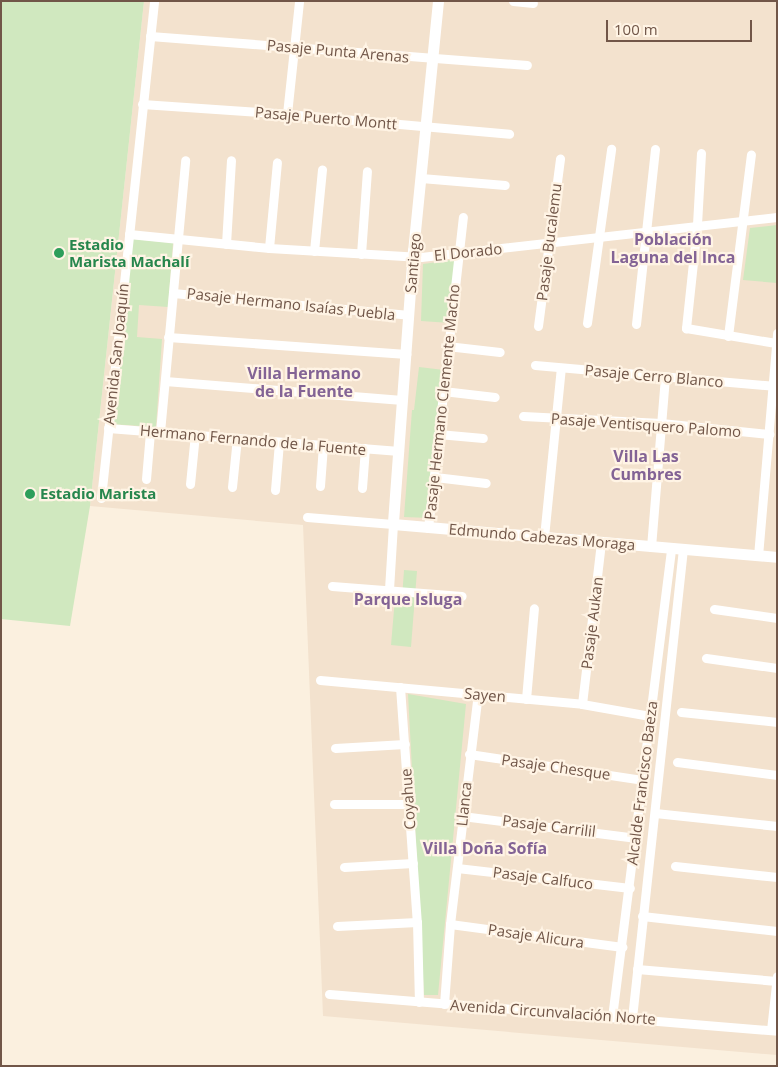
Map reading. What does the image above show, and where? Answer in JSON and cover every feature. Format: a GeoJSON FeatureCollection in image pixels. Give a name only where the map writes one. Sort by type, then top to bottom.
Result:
{"type":"FeatureCollection","features":[{"type":"Feature","properties":{"kind":"street","name":"Avenida San Joaquín"},"geometry":{"type":"LineString","coordinates":[[101,498],[154,1]]}},
{"type":"Feature","properties":{"kind":"street"},"geometry":{"type":"LineString","coordinates":[[287,114],[299,1]]}},
{"type":"Feature","properties":{"kind":"street","name":"Santiago"},"geometry":{"type":"LineString","coordinates":[[393,524],[408,315],[438,1]]}},
{"type":"Feature","properties":{"kind":"street"},"geometry":{"type":"LineString","coordinates":[[514,1],[533,3]]}},
{"type":"Feature","properties":{"kind":"street","name":"Pasaje Punta Arenas"},"geometry":{"type":"LineString","coordinates":[[150,36],[526,65]]}},
{"type":"Feature","properties":{"kind":"street","name":"Pasaje Puerto Montt"},"geometry":{"type":"LineString","coordinates":[[142,104],[287,114],[509,134]]}},
{"type":"Feature","properties":{"kind":"street"},"geometry":{"type":"LineString","coordinates":[[587,323],[611,149]]}},
{"type":"Feature","properties":{"kind":"street"},"geometry":{"type":"LineString","coordinates":[[636,324],[655,149]]}},
{"type":"Feature","properties":{"kind":"street"},"geometry":{"type":"LineString","coordinates":[[701,154],[697,225],[686,328],[776,344]]}},
{"type":"Feature","properties":{"kind":"street"},"geometry":{"type":"LineString","coordinates":[[728,336],[751,154]]}},
{"type":"Feature","properties":{"kind":"street","name":"Pasaje Bucalemu"},"geometry":{"type":"LineString","coordinates":[[538,326],[560,158]]}},
{"type":"Feature","properties":{"kind":"street"},"geometry":{"type":"LineString","coordinates":[[160,432],[185,160]]}},
{"type":"Feature","properties":{"kind":"street"},"geometry":{"type":"LineString","coordinates":[[226,244],[231,160]]}},
{"type":"Feature","properties":{"kind":"street"},"geometry":{"type":"LineString","coordinates":[[269,248],[277,162]]}},
{"type":"Feature","properties":{"kind":"street"},"geometry":{"type":"LineString","coordinates":[[314,251],[322,169]]}},
{"type":"Feature","properties":{"kind":"street"},"geometry":{"type":"LineString","coordinates":[[362,254],[367,171]]}},
{"type":"Feature","properties":{"kind":"street"},"geometry":{"type":"LineString","coordinates":[[421,178],[505,185]]}},
{"type":"Feature","properties":{"kind":"street","name":"Pasaje Hermano Clemente Macho"},"geometry":{"type":"LineString","coordinates":[[428,528],[463,217]]}},
{"type":"Feature","properties":{"kind":"street","name":"El Dorado"},"geometry":{"type":"LineString","coordinates":[[129,234],[269,248],[413,257],[459,254],[777,217]]}},
{"type":"Feature","properties":{"kind":"street","name":"Pasaje Hermano Isaías Puebla"},"geometry":{"type":"LineString","coordinates":[[173,293],[408,315]]}},
{"type":"Feature","properties":{"kind":"street"},"geometry":{"type":"LineString","coordinates":[[758,556],[777,333]]}},
{"type":"Feature","properties":{"kind":"street"},"geometry":{"type":"LineString","coordinates":[[168,337],[406,354]]}},
{"type":"Feature","properties":{"kind":"street"},"geometry":{"type":"LineString","coordinates":[[448,346],[500,352]]}},
{"type":"Feature","properties":{"kind":"street","name":"Pasaje Cerro Blanco"},"geometry":{"type":"LineString","coordinates":[[535,365],[773,386]]}},
{"type":"Feature","properties":{"kind":"street"},"geometry":{"type":"LineString","coordinates":[[544,537],[561,368]]}},
{"type":"Feature","properties":{"kind":"street"},"geometry":{"type":"LineString","coordinates":[[651,547],[665,377]]}},
{"type":"Feature","properties":{"kind":"street"},"geometry":{"type":"LineString","coordinates":[[165,380],[402,400]]}},
{"type":"Feature","properties":{"kind":"street"},"geometry":{"type":"LineString","coordinates":[[443,391],[495,397]]}},
{"type":"Feature","properties":{"kind":"street","name":"Pasaje Ventisquero Palomo"},"geometry":{"type":"LineString","coordinates":[[523,416],[661,423],[769,434]]}},
{"type":"Feature","properties":{"kind":"street","name":"Hermano Fernando de la Fuente"},"geometry":{"type":"LineString","coordinates":[[108,428],[398,451]]}},
{"type":"Feature","properties":{"kind":"street"},"geometry":{"type":"LineString","coordinates":[[146,479],[150,432]]}},
{"type":"Feature","properties":{"kind":"street"},"geometry":{"type":"LineString","coordinates":[[190,484],[195,434]]}},
{"type":"Feature","properties":{"kind":"street"},"geometry":{"type":"LineString","coordinates":[[438,434],[483,438]]}},
{"type":"Feature","properties":{"kind":"street"},"geometry":{"type":"LineString","coordinates":[[232,487],[237,438]]}},
{"type":"Feature","properties":{"kind":"street"},"geometry":{"type":"LineString","coordinates":[[275,490],[279,442]]}},
{"type":"Feature","properties":{"kind":"street"},"geometry":{"type":"LineString","coordinates":[[320,486],[323,445]]}},
{"type":"Feature","properties":{"kind":"street"},"geometry":{"type":"LineString","coordinates":[[362,488],[365,448]]}},
{"type":"Feature","properties":{"kind":"street"},"geometry":{"type":"LineString","coordinates":[[435,477],[486,484]]}},
{"type":"Feature","properties":{"kind":"street","name":"Edmundo Cabezas Moraga"},"geometry":{"type":"LineString","coordinates":[[308,517],[777,557]]}},
{"type":"Feature","properties":{"kind":"street"},"geometry":{"type":"LineString","coordinates":[[389,590],[393,524]]}},
{"type":"Feature","properties":{"kind":"street","name":"Pasaje Aukan"},"geometry":{"type":"LineString","coordinates":[[582,704],[601,542]]}},
{"type":"Feature","properties":{"kind":"street","name":"Alcalde Francisco Baeza"},"geometry":{"type":"LineString","coordinates":[[612,1017],[630,888],[671,548]]}},
{"type":"Feature","properties":{"kind":"street","name":"Alcalde Francisco Baeza"},"geometry":{"type":"LineString","coordinates":[[632,1018],[683,550]]}},
{"type":"Feature","properties":{"kind":"street"},"geometry":{"type":"LineString","coordinates":[[332,586],[462,596]]}},
{"type":"Feature","properties":{"kind":"street"},"geometry":{"type":"LineString","coordinates":[[526,699],[534,608]]}},
{"type":"Feature","properties":{"kind":"street"},"geometry":{"type":"LineString","coordinates":[[714,609],[777,618]]}},
{"type":"Feature","properties":{"kind":"street"},"geometry":{"type":"LineString","coordinates":[[706,658],[777,668]]}},
{"type":"Feature","properties":{"kind":"street","name":"Sayen"},"geometry":{"type":"LineString","coordinates":[[320,680],[582,704],[650,716]]}},
{"type":"Feature","properties":{"kind":"street","name":"Coyahue"},"geometry":{"type":"LineString","coordinates":[[400,687],[409,804],[419,1002]]}},
{"type":"Feature","properties":{"kind":"street","name":"Llanca"},"geometry":{"type":"LineString","coordinates":[[444,1004],[450,924],[469,754],[478,694]]}},
{"type":"Feature","properties":{"kind":"street"},"geometry":{"type":"LineString","coordinates":[[682,712],[777,722]]}},
{"type":"Feature","properties":{"kind":"street"},"geometry":{"type":"LineString","coordinates":[[335,748],[405,744]]}},
{"type":"Feature","properties":{"kind":"street","name":"Pasaje Chesque"},"geometry":{"type":"LineString","coordinates":[[469,754],[642,780]]}},
{"type":"Feature","properties":{"kind":"street"},"geometry":{"type":"LineString","coordinates":[[677,762],[777,775]]}},
{"type":"Feature","properties":{"kind":"street"},"geometry":{"type":"LineString","coordinates":[[334,804],[409,804]]}},
{"type":"Feature","properties":{"kind":"street"},"geometry":{"type":"LineString","coordinates":[[655,812],[777,826]]}},
{"type":"Feature","properties":{"kind":"street","name":"Pasaje Carrilil"},"geometry":{"type":"LineString","coordinates":[[462,816],[635,838]]}},
{"type":"Feature","properties":{"kind":"street"},"geometry":{"type":"LineString","coordinates":[[344,867],[412,863]]}},
{"type":"Feature","properties":{"kind":"street"},"geometry":{"type":"LineString","coordinates":[[675,866],[777,877]]}},
{"type":"Feature","properties":{"kind":"street","name":"Pasaje Calfuco"},"geometry":{"type":"LineString","coordinates":[[457,868],[630,888]]}},
{"type":"Feature","properties":{"kind":"street"},"geometry":{"type":"LineString","coordinates":[[642,916],[777,931]]}},
{"type":"Feature","properties":{"kind":"street"},"geometry":{"type":"LineString","coordinates":[[337,926],[416,922]]}},
{"type":"Feature","properties":{"kind":"street","name":"Pasaje Alicura"},"geometry":{"type":"LineString","coordinates":[[450,924],[622,947]]}},
{"type":"Feature","properties":{"kind":"street"},"geometry":{"type":"LineString","coordinates":[[637,969],[776,978],[774,1030]]}},
{"type":"Feature","properties":{"kind":"street","name":"Avenida Circunvalación Norte"},"geometry":{"type":"LineString","coordinates":[[329,994],[774,1030]]}},
{"type":"Feature","properties":{"kind":"shaded area"},"geometry":{"type":"Polygon","coordinates":[[[144,1],[777,1],[777,1055],[323,1016],[303,525],[90,506],[144,1]]]}},
{"type":"Feature","properties":{"kind":"green space","name":"Estadio Marista Machalí"},"geometry":{"type":"Polygon","coordinates":[[[1,1],[144,1],[90,506],[70,626],[1,619],[1,1]]]}},
{"type":"Feature","properties":{"kind":"green space"},"geometry":{"type":"Polygon","coordinates":[[[777,225],[777,283],[743,280],[750,228],[777,225]]]}},
{"type":"Feature","properties":{"kind":"green space"},"geometry":{"type":"Polygon","coordinates":[[[132,239],[173,243],[168,307],[139,305],[137,337],[162,339],[156,427],[110,424],[132,239]]]}},
{"type":"Feature","properties":{"kind":"green space"},"geometry":{"type":"Polygon","coordinates":[[[458,259],[450,323],[421,321],[423,264],[458,259]]]}},
{"type":"Feature","properties":{"kind":"green space"},"geometry":{"type":"Polygon","coordinates":[[[419,367],[444,370],[430,518],[404,517],[412,410],[414,410],[419,367]]]}},
{"type":"Feature","properties":{"kind":"green space"},"geometry":{"type":"Polygon","coordinates":[[[404,570],[417,571],[411,647],[391,645],[395,598],[402,598],[404,570]]]}},
{"type":"Feature","properties":{"kind":"green space"},"geometry":{"type":"Polygon","coordinates":[[[408,694],[466,704],[438,995],[424,995],[408,694]]]}},
{"type":"Feature","properties":{"kind":"place","name":"Estadio Marista Machalí"},"geometry":{"type":"Point","coordinates":[59,253]}},
{"type":"Feature","properties":{"kind":"place","name":"Estadio Marista"},"geometry":{"type":"Point","coordinates":[30,494]}},
{"type":"Feature","properties":{"kind":"district","name":"Población Laguna del Inca"},"geometry":{"type":"Point","coordinates":[673,248]}},
{"type":"Feature","properties":{"kind":"district","name":"Villa Hermano de la Fuente"},"geometry":{"type":"Point","coordinates":[304,382]}},
{"type":"Feature","properties":{"kind":"district","name":"Villa Las Cumbres"},"geometry":{"type":"Point","coordinates":[646,465]}},
{"type":"Feature","properties":{"kind":"district","name":"Parque Isluga"},"geometry":{"type":"Point","coordinates":[408,599]}},
{"type":"Feature","properties":{"kind":"district","name":"Villa Doña Sofía"},"geometry":{"type":"Point","coordinates":[485,848]}}]}
